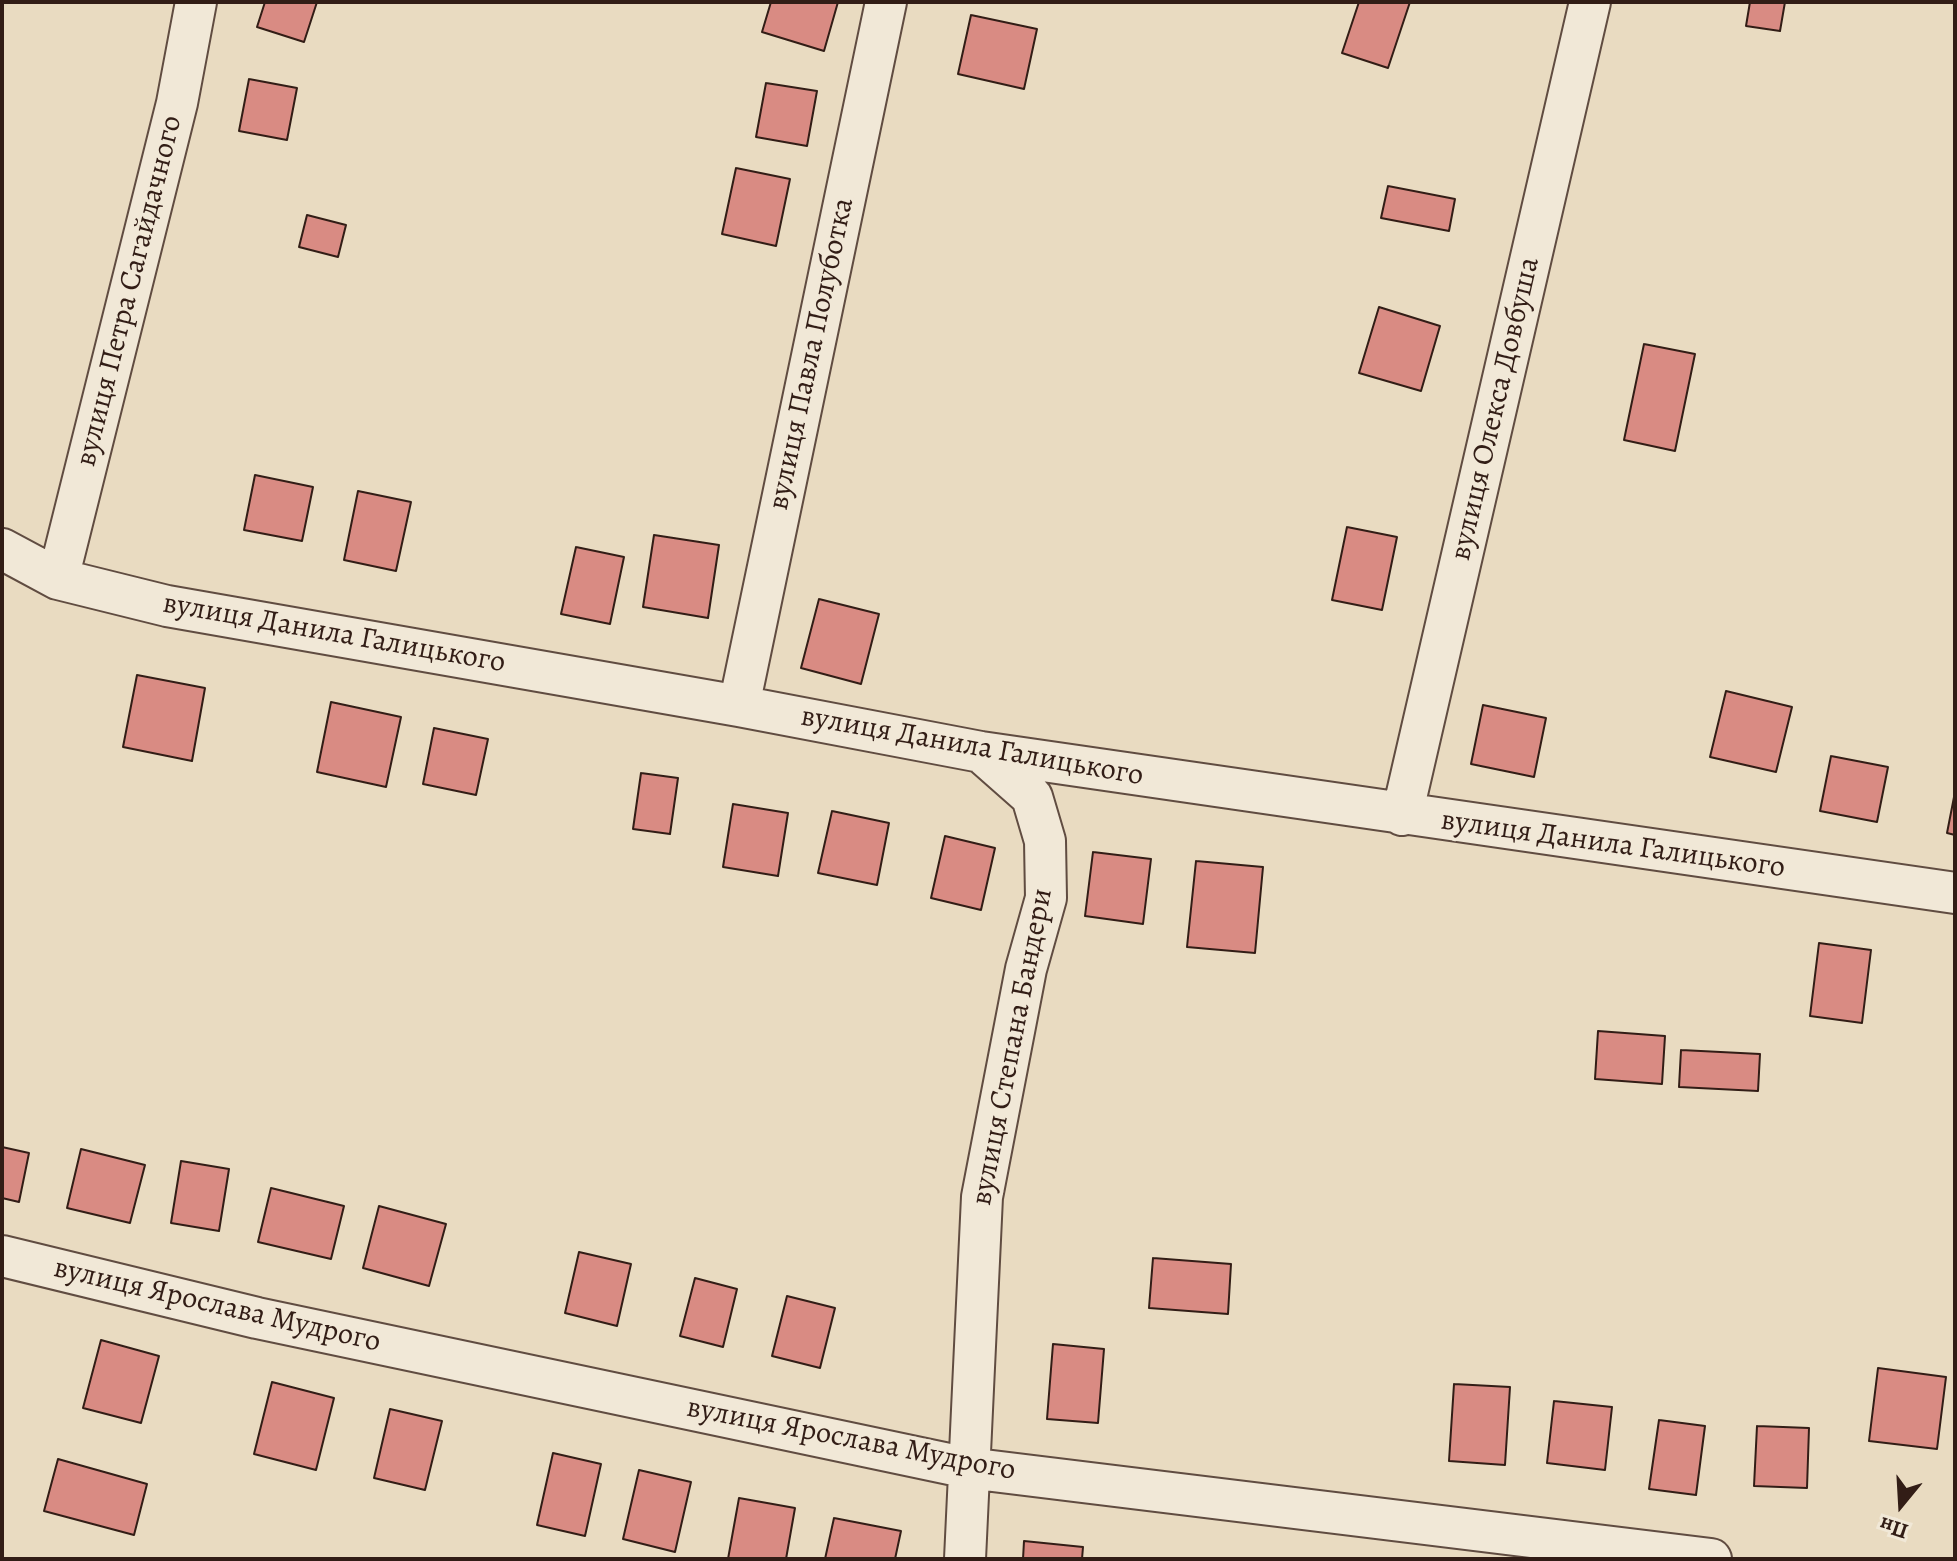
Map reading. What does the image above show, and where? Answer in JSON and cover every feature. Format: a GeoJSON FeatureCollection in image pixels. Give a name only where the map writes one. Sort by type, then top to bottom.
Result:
{"type":"FeatureCollection","features":[{"type":"Feature","properties":{"kind":"street","name":"вулиця Петра Сагайдачного"},"geometry":{"type":"LineString","coordinates":[[58,579],[177,103],[196,2]]}},
{"type":"Feature","properties":{"kind":"street","name":"вулиця Павла Полуботка"},"geometry":{"type":"LineString","coordinates":[[739,706],[886,2]]}},
{"type":"Feature","properties":{"kind":"street","name":"вулиця Олекса Довбуша"},"geometry":{"type":"LineString","coordinates":[[1402,815],[1590,2]]}},
{"type":"Feature","properties":{"kind":"street","name":"вулиця Данила Галицького"},"geometry":{"type":"LineString","coordinates":[[2,549],[58,579],[167,606],[739,706],[981,752],[1955,893]]}},
{"type":"Feature","properties":{"kind":"street","name":"вулиця Степана Бандери"},"geometry":{"type":"LineString","coordinates":[[965,1559],[982,1197],[1026,969],[1046,898],[1045,841],[1032,797],[981,752]]}},
{"type":"Feature","properties":{"kind":"street","name":"вулиця Ярослава Мудрого"},"geometry":{"type":"LineString","coordinates":[[2,1256],[257,1318],[968,1468],[1711,1559]]}},
{"type":"Feature","properties":{"kind":"building"},"geometry":{"type":"Polygon","coordinates":[[[265,2],[317,2],[304,42],[257,27],[265,2]]]}},
{"type":"Feature","properties":{"kind":"building"},"geometry":{"type":"Polygon","coordinates":[[[771,2],[838,2],[824,51],[762,32],[771,2]]]}},
{"type":"Feature","properties":{"kind":"building"},"geometry":{"type":"Polygon","coordinates":[[[1359,2],[1410,2],[1388,68],[1342,53],[1359,2]]]}},
{"type":"Feature","properties":{"kind":"building"},"geometry":{"type":"Polygon","coordinates":[[[1750,2],[1785,2],[1780,31],[1746,26],[1750,2]]]}},
{"type":"Feature","properties":{"kind":"building"},"geometry":{"type":"Polygon","coordinates":[[[971,15],[1037,29],[1024,89],[958,74],[971,15]]]}},
{"type":"Feature","properties":{"kind":"building"},"geometry":{"type":"Polygon","coordinates":[[[249,79],[297,88],[287,140],[239,131],[249,79]]]}},
{"type":"Feature","properties":{"kind":"building"},"geometry":{"type":"Polygon","coordinates":[[[766,83],[817,91],[807,146],[756,137],[766,83]]]}},
{"type":"Feature","properties":{"kind":"building"},"geometry":{"type":"Polygon","coordinates":[[[736,168],[790,179],[776,246],[722,234],[736,168]]]}},
{"type":"Feature","properties":{"kind":"building"},"geometry":{"type":"Polygon","coordinates":[[[1388,186],[1455,199],[1449,231],[1381,218],[1388,186]]]}},
{"type":"Feature","properties":{"kind":"building"},"geometry":{"type":"Polygon","coordinates":[[[307,215],[346,225],[338,257],[299,247],[307,215]]]}},
{"type":"Feature","properties":{"kind":"building"},"geometry":{"type":"Polygon","coordinates":[[[1379,307],[1440,326],[1421,391],[1359,373],[1379,307]]]}},
{"type":"Feature","properties":{"kind":"building"},"geometry":{"type":"Polygon","coordinates":[[[1644,344],[1695,354],[1675,451],[1624,440],[1644,344]]]}},
{"type":"Feature","properties":{"kind":"building"},"geometry":{"type":"Polygon","coordinates":[[[255,475],[313,487],[302,541],[244,530],[255,475]]]}},
{"type":"Feature","properties":{"kind":"building"},"geometry":{"type":"Polygon","coordinates":[[[358,491],[411,502],[396,571],[344,560],[358,491]]]}},
{"type":"Feature","properties":{"kind":"building"},"geometry":{"type":"Polygon","coordinates":[[[1347,527],[1397,537],[1382,610],[1332,600],[1347,527]]]}},
{"type":"Feature","properties":{"kind":"building"},"geometry":{"type":"Polygon","coordinates":[[[654,535],[719,545],[708,618],[643,607],[654,535]]]}},
{"type":"Feature","properties":{"kind":"building"},"geometry":{"type":"Polygon","coordinates":[[[576,547],[624,557],[610,624],[561,614],[576,547]]]}},
{"type":"Feature","properties":{"kind":"building"},"geometry":{"type":"Polygon","coordinates":[[[819,599],[879,614],[861,684],[801,668],[819,599]]]}},
{"type":"Feature","properties":{"kind":"building"},"geometry":{"type":"Polygon","coordinates":[[[137,675],[205,688],[192,761],[123,747],[137,675]]]}},
{"type":"Feature","properties":{"kind":"building"},"geometry":{"type":"Polygon","coordinates":[[[1726,691],[1792,707],[1776,772],[1710,757],[1726,691]]]}},
{"type":"Feature","properties":{"kind":"building"},"geometry":{"type":"Polygon","coordinates":[[[331,702],[401,717],[386,787],[317,772],[331,702]]]}},
{"type":"Feature","properties":{"kind":"building"},"geometry":{"type":"Polygon","coordinates":[[[1483,705],[1546,718],[1534,777],[1471,764],[1483,705]]]}},
{"type":"Feature","properties":{"kind":"building"},"geometry":{"type":"Polygon","coordinates":[[[434,728],[488,739],[476,795],[423,784],[434,728]]]}},
{"type":"Feature","properties":{"kind":"building"},"geometry":{"type":"Polygon","coordinates":[[[1831,756],[1888,767],[1877,822],[1820,811],[1831,756]]]}},
{"type":"Feature","properties":{"kind":"building"},"geometry":{"type":"Polygon","coordinates":[[[641,773],[678,778],[670,834],[633,829],[641,773]]]}},
{"type":"Feature","properties":{"kind":"building"},"geometry":{"type":"Polygon","coordinates":[[[1955,792],[1955,835],[1947,833],[1955,792]]]}},
{"type":"Feature","properties":{"kind":"building"},"geometry":{"type":"Polygon","coordinates":[[[733,804],[788,813],[778,876],[723,867],[733,804]]]}},
{"type":"Feature","properties":{"kind":"building"},"geometry":{"type":"Polygon","coordinates":[[[832,811],[889,823],[877,885],[818,873],[832,811]]]}},
{"type":"Feature","properties":{"kind":"building"},"geometry":{"type":"Polygon","coordinates":[[[945,836],[995,848],[981,910],[931,898],[945,836]]]}},
{"type":"Feature","properties":{"kind":"building"},"geometry":{"type":"Polygon","coordinates":[[[1093,852],[1151,859],[1143,924],[1085,916],[1093,852]]]}},
{"type":"Feature","properties":{"kind":"building"},"geometry":{"type":"Polygon","coordinates":[[[1196,861],[1263,867],[1255,953],[1187,947],[1196,861]]]}},
{"type":"Feature","properties":{"kind":"building"},"geometry":{"type":"Polygon","coordinates":[[[1819,943],[1871,950],[1862,1023],[1810,1016],[1819,943]]]}},
{"type":"Feature","properties":{"kind":"building"},"geometry":{"type":"Polygon","coordinates":[[[1598,1031],[1665,1036],[1662,1084],[1595,1079],[1598,1031]]]}},
{"type":"Feature","properties":{"kind":"building"},"geometry":{"type":"Polygon","coordinates":[[[1681,1050],[1760,1054],[1758,1091],[1679,1087],[1681,1050]]]}},
{"type":"Feature","properties":{"kind":"building"},"geometry":{"type":"Polygon","coordinates":[[[2,1147],[29,1153],[19,1202],[2,1198],[2,1147]]]}},
{"type":"Feature","properties":{"kind":"building"},"geometry":{"type":"Polygon","coordinates":[[[81,1149],[145,1165],[130,1223],[67,1208],[81,1149]]]}},
{"type":"Feature","properties":{"kind":"building"},"geometry":{"type":"Polygon","coordinates":[[[181,1161],[229,1169],[219,1231],[171,1223],[181,1161]]]}},
{"type":"Feature","properties":{"kind":"building"},"geometry":{"type":"Polygon","coordinates":[[[271,1188],[344,1206],[331,1259],[258,1242],[271,1188]]]}},
{"type":"Feature","properties":{"kind":"building"},"geometry":{"type":"Polygon","coordinates":[[[379,1206],[446,1224],[429,1286],[363,1268],[379,1206]]]}},
{"type":"Feature","properties":{"kind":"building"},"geometry":{"type":"Polygon","coordinates":[[[579,1252],[631,1264],[617,1326],[565,1313],[579,1252]]]}},
{"type":"Feature","properties":{"kind":"building"},"geometry":{"type":"Polygon","coordinates":[[[1153,1258],[1231,1264],[1228,1314],[1149,1308],[1153,1258]]]}},
{"type":"Feature","properties":{"kind":"building"},"geometry":{"type":"Polygon","coordinates":[[[695,1278],[737,1289],[723,1347],[680,1336],[695,1278]]]}},
{"type":"Feature","properties":{"kind":"building"},"geometry":{"type":"Polygon","coordinates":[[[787,1296],[835,1308],[820,1368],[772,1356],[787,1296]]]}},
{"type":"Feature","properties":{"kind":"building"},"geometry":{"type":"Polygon","coordinates":[[[101,1340],[159,1356],[141,1423],[83,1408],[101,1340]]]}},
{"type":"Feature","properties":{"kind":"building"},"geometry":{"type":"Polygon","coordinates":[[[1053,1344],[1104,1349],[1098,1423],[1047,1419],[1053,1344]]]}},
{"type":"Feature","properties":{"kind":"building"},"geometry":{"type":"Polygon","coordinates":[[[1878,1368],[1946,1377],[1937,1449],[1869,1441],[1878,1368]]]}},
{"type":"Feature","properties":{"kind":"building"},"geometry":{"type":"Polygon","coordinates":[[[272,1382],[334,1398],[316,1470],[254,1454],[272,1382]]]}},
{"type":"Feature","properties":{"kind":"building"},"geometry":{"type":"Polygon","coordinates":[[[1454,1384],[1510,1387],[1505,1465],[1449,1461],[1454,1384]]]}},
{"type":"Feature","properties":{"kind":"building"},"geometry":{"type":"Polygon","coordinates":[[[1554,1401],[1612,1407],[1605,1470],[1547,1463],[1554,1401]]]}},
{"type":"Feature","properties":{"kind":"building"},"geometry":{"type":"Polygon","coordinates":[[[390,1409],[442,1421],[425,1490],[374,1478],[390,1409]]]}},
{"type":"Feature","properties":{"kind":"building"},"geometry":{"type":"Polygon","coordinates":[[[1659,1420],[1705,1426],[1696,1495],[1649,1489],[1659,1420]]]}},
{"type":"Feature","properties":{"kind":"building"},"geometry":{"type":"Polygon","coordinates":[[[1757,1426],[1809,1428],[1807,1488],[1754,1486],[1757,1426]]]}},
{"type":"Feature","properties":{"kind":"building"},"geometry":{"type":"Polygon","coordinates":[[[553,1453],[601,1464],[585,1536],[537,1525],[553,1453]]]}},
{"type":"Feature","properties":{"kind":"building"},"geometry":{"type":"Polygon","coordinates":[[[58,1459],[147,1484],[134,1535],[44,1511],[58,1459]]]}},
{"type":"Feature","properties":{"kind":"building"},"geometry":{"type":"Polygon","coordinates":[[[639,1470],[691,1482],[675,1552],[623,1539],[639,1470]]]}},
{"type":"Feature","properties":{"kind":"building"},"geometry":{"type":"Polygon","coordinates":[[[739,1498],[795,1508],[786,1559],[728,1559],[739,1498]]]}},
{"type":"Feature","properties":{"kind":"building"},"geometry":{"type":"Polygon","coordinates":[[[834,1518],[901,1531],[895,1559],[825,1559],[834,1518]]]}},
{"type":"Feature","properties":{"kind":"building"},"geometry":{"type":"Polygon","coordinates":[[[1024,1541],[1083,1547],[1082,1559],[1023,1559],[1024,1541]]]}}]}
